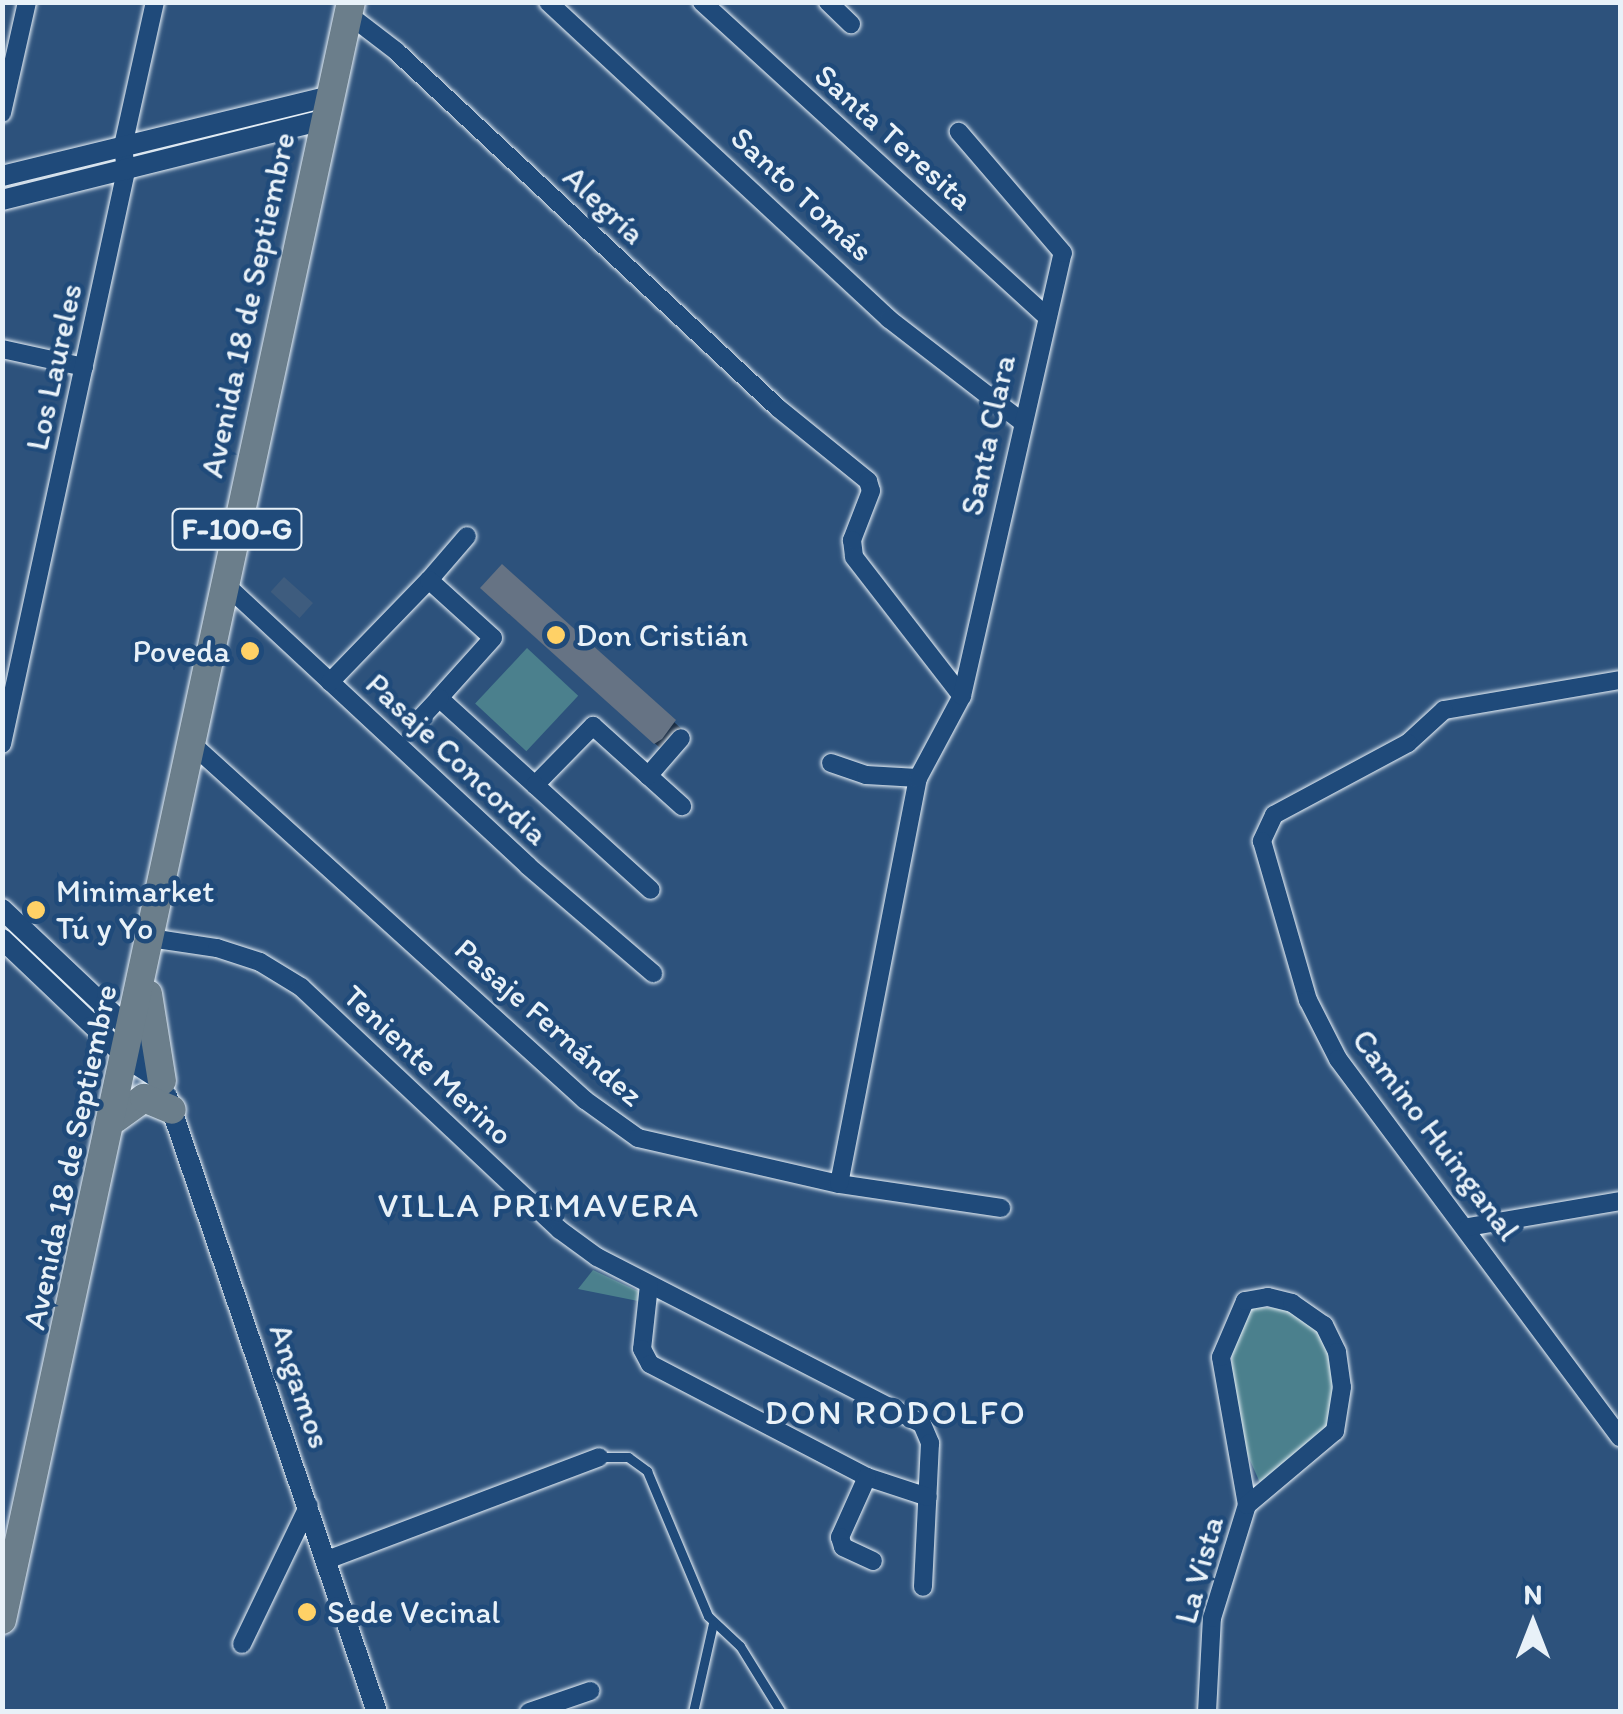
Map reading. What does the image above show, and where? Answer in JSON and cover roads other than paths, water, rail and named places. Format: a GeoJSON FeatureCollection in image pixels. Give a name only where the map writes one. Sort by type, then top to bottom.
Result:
{"type":"FeatureCollection","features":[{"type":"Feature","properties":{"kind":"main road","name":"Avenida 18 de Septiembre"},"geometry":{"type":"LineString","coordinates":[[2,1620],[131,1047],[191,743],[350,8]]}},
{"type":"Feature","properties":{"kind":"main road"},"geometry":{"type":"LineString","coordinates":[[144,970],[162,1081]]}},
{"type":"Feature","properties":{"kind":"main road"},"geometry":{"type":"LineString","coordinates":[[115,1119],[144,1098],[172,1110]]}},
{"type":"Feature","properties":{"kind":"street"},"geometry":{"type":"LineString","coordinates":[[2,113],[27,2]]}},
{"type":"Feature","properties":{"kind":"street","name":"Los Laureles"},"geometry":{"type":"LineString","coordinates":[[2,744],[8,692],[126,172],[124,146],[155,2]]}},
{"type":"Feature","properties":{"kind":"street","name":"Santo Tomás"},"geometry":{"type":"LineString","coordinates":[[548,2],[888,319],[1021,421]]}},
{"type":"Feature","properties":{"kind":"street","name":"Santa Teresita"},"geometry":{"type":"LineString","coordinates":[[702,2],[1046,316]]}},
{"type":"Feature","properties":{"kind":"street"},"geometry":{"type":"LineString","coordinates":[[828,2],[851,24]]}},
{"type":"Feature","properties":{"kind":"street","name":"Alegría"},"geometry":{"type":"LineString","coordinates":[[350,8],[778,408],[820,438],[871,491],[852,540],[854,557],[962,696]]}},
{"type":"Feature","properties":{"kind":"street"},"geometry":{"type":"LineString","coordinates":[[2,176],[124,146],[326,108]]}},
{"type":"Feature","properties":{"kind":"street"},"geometry":{"type":"LineString","coordinates":[[2,200],[126,172],[326,108]]}},
{"type":"Feature","properties":{"kind":"street","name":"Santa Clara"},"geometry":{"type":"LineString","coordinates":[[839,1184],[918,778],[962,696],[1021,421],[1063,253],[960,132]]}},
{"type":"Feature","properties":{"kind":"street"},"geometry":{"type":"LineString","coordinates":[[2,350],[84,367]]}},
{"type":"Feature","properties":{"kind":"street"},"geometry":{"type":"LineString","coordinates":[[330,682],[467,536]]}},
{"type":"Feature","properties":{"kind":"street"},"geometry":{"type":"LineString","coordinates":[[417,722],[494,638],[429,580]]}},
{"type":"Feature","properties":{"kind":"street","name":"Pasaje Concordia"},"geometry":{"type":"LineString","coordinates":[[225,584],[654,973]]}},
{"type":"Feature","properties":{"kind":"street","name":"Camino Huinganal"},"geometry":{"type":"LineString","coordinates":[[1620,680],[1444,710],[1408,743],[1274,815],[1262,840],[1264,866],[1308,1000],[1338,1058],[1468,1227],[1620,1438]]}},
{"type":"Feature","properties":{"kind":"street"},"geometry":{"type":"LineString","coordinates":[[439,698],[651,890]]}},
{"type":"Feature","properties":{"kind":"street"},"geometry":{"type":"LineString","coordinates":[[535,785],[593,726],[682,806]]}},
{"type":"Feature","properties":{"kind":"street"},"geometry":{"type":"LineString","coordinates":[[648,776],[682,738]]}},
{"type":"Feature","properties":{"kind":"street","name":"Pasaje Fernández"},"geometry":{"type":"LineString","coordinates":[[191,743],[616,1125],[659,1145],[839,1184],[1001,1208]]}},
{"type":"Feature","properties":{"kind":"street"},"geometry":{"type":"LineString","coordinates":[[832,763],[866,775],[918,778]]}},
{"type":"Feature","properties":{"kind":"street"},"geometry":{"type":"LineString","coordinates":[[2,909],[162,1081]]}},
{"type":"Feature","properties":{"kind":"street","name":"Teniente Merino"},"geometry":{"type":"LineString","coordinates":[[150,938],[216,948],[260,962],[301,986],[560,1230],[650,1284],[912,1418],[929,1432],[928,1497]]}},
{"type":"Feature","properties":{"kind":"street"},"geometry":{"type":"LineString","coordinates":[[2,939],[131,1047]]}},
{"type":"Feature","properties":{"kind":"street","name":"Angamos"},"geometry":{"type":"LineString","coordinates":[[162,1081],[377,1712]]}},
{"type":"Feature","properties":{"kind":"street"},"geometry":{"type":"LineString","coordinates":[[1468,1227],[1620,1201]]}},
{"type":"Feature","properties":{"kind":"street"},"geometry":{"type":"LineString","coordinates":[[650,1284],[642,1349],[650,1364],[866,1477],[928,1497],[923,1588]]}},
{"type":"Feature","properties":{"kind":"street"},"geometry":{"type":"LineString","coordinates":[[1268,1297],[1292,1303],[1324,1324],[1337,1352],[1342,1387],[1335,1431],[1247,1504],[1221,1357],[1245,1301],[1268,1297]]}},
{"type":"Feature","properties":{"kind":"street"},"geometry":{"type":"LineString","coordinates":[[327,1560],[599,1457]]}},
{"type":"Feature","properties":{"kind":"street"},"geometry":{"type":"LineString","coordinates":[[866,1477],[840,1537],[843,1548],[873,1561]]}},
{"type":"Feature","properties":{"kind":"street"},"geometry":{"type":"LineString","coordinates":[[242,1644],[309,1504]]}},
{"type":"Feature","properties":{"kind":"street","name":"La Vista"},"geometry":{"type":"LineString","coordinates":[[1207,1712],[1212,1618],[1247,1504]]}},
{"type":"Feature","properties":{"kind":"street"},"geometry":{"type":"LineString","coordinates":[[529,1712],[590,1691]]}},
{"type":"Feature","properties":{"kind":"lane"},"geometry":{"type":"LineString","coordinates":[[599,1457],[628,1457],[646,1472],[713,1624],[740,1646],[780,1712]]}},
{"type":"Feature","properties":{"kind":"lane"},"geometry":{"type":"LineString","coordinates":[[693,1712],[713,1624]]}},
{"type":"Feature","properties":{"kind":"place","name":"Don Cristián"},"geometry":{"type":"Point","coordinates":[556,635]}},
{"type":"Feature","properties":{"kind":"place","name":"Poveda"},"geometry":{"type":"Point","coordinates":[250,651]}},
{"type":"Feature","properties":{"kind":"place","name":"Minimarket Tú y Yo"},"geometry":{"type":"Point","coordinates":[36,910]}},
{"type":"Feature","properties":{"kind":"place","name":"Sede Vecinal"},"geometry":{"type":"Point","coordinates":[307,1612]}},
{"type":"Feature","properties":{"kind":"district","name":"VILLA PRIMAVERA"},"geometry":{"type":"Point","coordinates":[539,1205]}},
{"type":"Feature","properties":{"kind":"district","name":"DON RODOLFO"},"geometry":{"type":"Point","coordinates":[896,1412]}}]}
